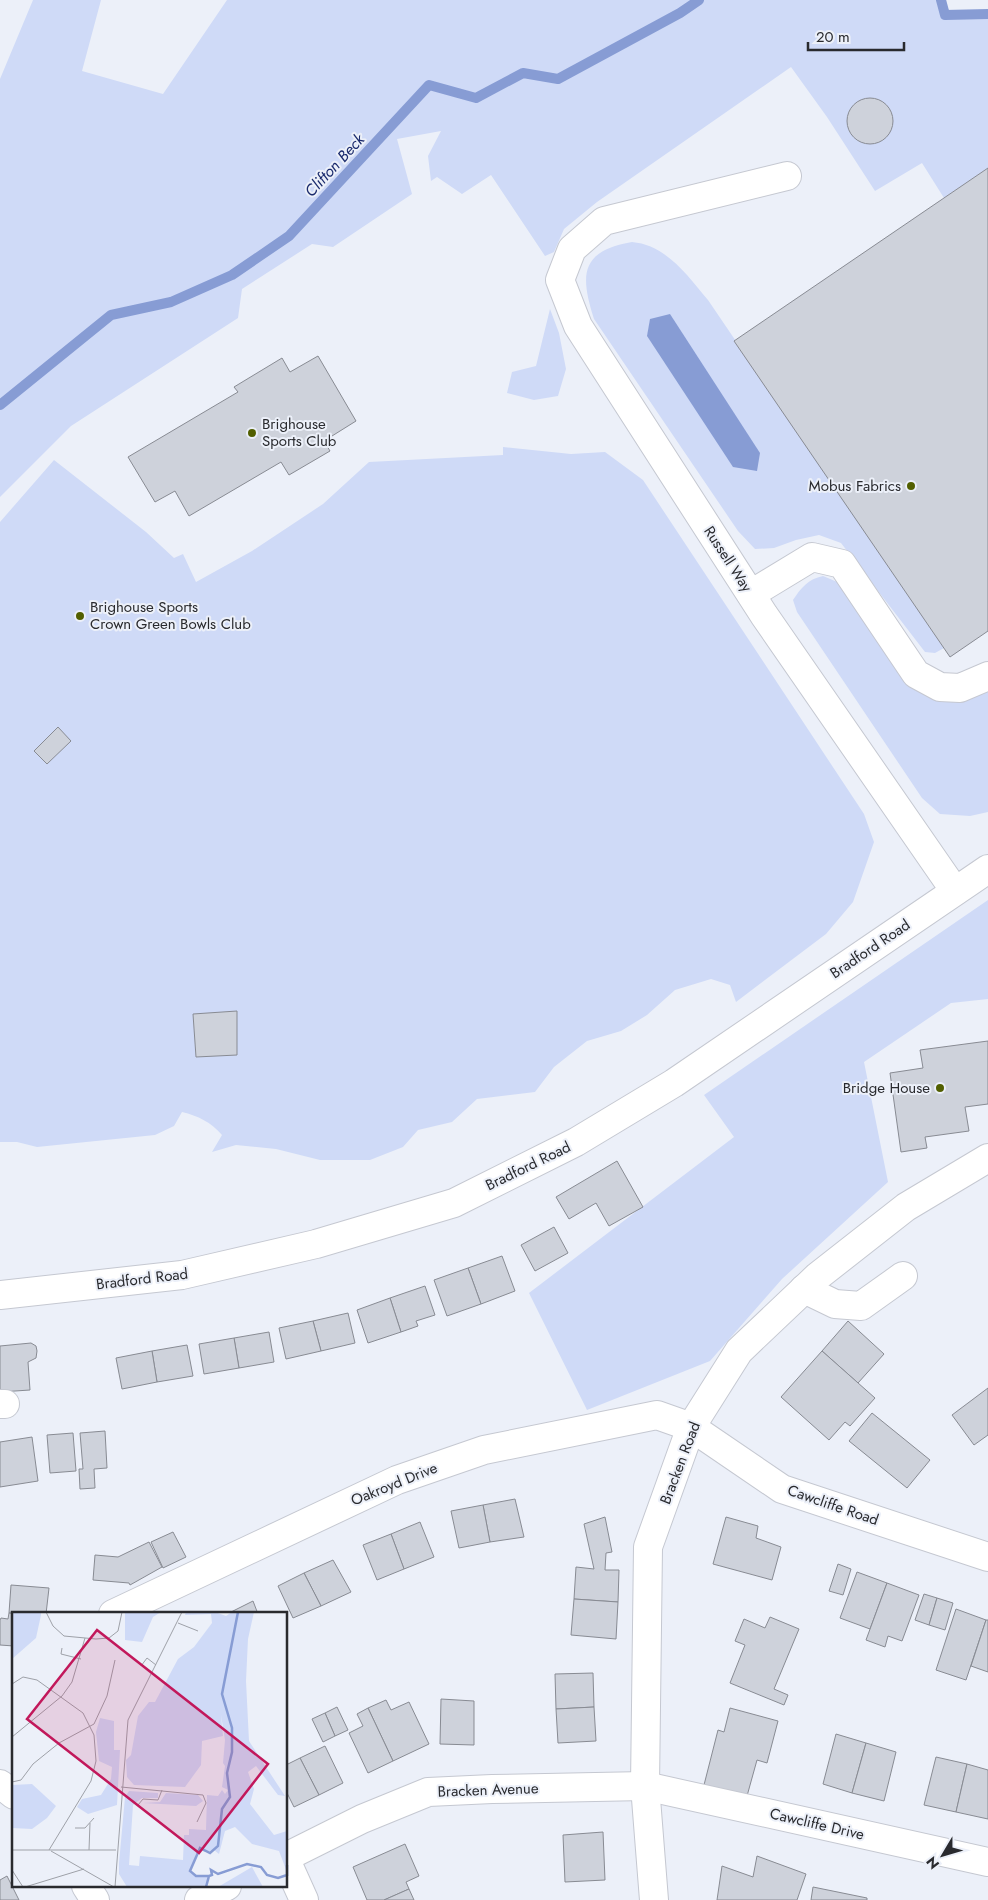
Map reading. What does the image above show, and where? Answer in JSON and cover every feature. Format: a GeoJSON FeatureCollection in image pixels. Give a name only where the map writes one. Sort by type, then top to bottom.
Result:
{"type":"FeatureCollection","features":[{"type":"Feature","properties":{"kind":"street","name":"Russell Way"},"geometry":{"type":"LineString","coordinates":[[787,176],[604,221],[572,249],[560,280],[578,326],[751,594],[956,891]]}},
{"type":"Feature","properties":{"kind":"street"},"geometry":{"type":"LineString","coordinates":[[751,594],[812,557],[842,564],[916,674],[940,687],[960,688],[988,676]]}},
{"type":"Feature","properties":{"kind":"street","name":"Bradford Road"},"geometry":{"type":"LineString","coordinates":[[0,1295],[182,1275],[316,1244],[454,1203],[576,1142],[674,1083],[988,869]]}},
{"type":"Feature","properties":{"kind":"street","name":"Bracken Road"},"geometry":{"type":"LineString","coordinates":[[654,1900],[645,1786],[648,1548],[691,1427],[739,1351],[818,1276],[906,1207],[988,1158]]}},
{"type":"Feature","properties":{"kind":"street"},"geometry":{"type":"LineString","coordinates":[[804,1289],[836,1304],[861,1306],[903,1276]]}},
{"type":"Feature","properties":{"kind":"street","name":"Oakroyd Drive"},"geometry":{"type":"LineString","coordinates":[[117,1612],[397,1480],[484,1450],[657,1415],[691,1427]]}},
{"type":"Feature","properties":{"kind":"street","name":"Cawcliffe Road"},"geometry":{"type":"LineString","coordinates":[[691,1427],[782,1489],[988,1557]]}},
{"type":"Feature","properties":{"kind":"street"},"geometry":{"type":"LineString","coordinates":[[0,1784],[12,1793]]}},
{"type":"Feature","properties":{"kind":"street","name":"Bracken Avenue"},"geometry":{"type":"LineString","coordinates":[[288,1858],[362,1819],[428,1792],[501,1788],[645,1786]]}},
{"type":"Feature","properties":{"kind":"street","name":"Cawcliffe Drive"},"geometry":{"type":"LineString","coordinates":[[645,1786],[988,1862]]}},
{"type":"Feature","properties":{"kind":"street"},"geometry":{"type":"LineString","coordinates":[[288,1864],[304,1900]]}},
{"type":"Feature","properties":{"kind":"street"},"geometry":{"type":"LineString","coordinates":[[87,1888],[95,1900]]}},
{"type":"Feature","properties":{"kind":"street"},"geometry":{"type":"LineString","coordinates":[[198,1900],[223,1888]]}},
{"type":"Feature","properties":{"kind":"shaded area"},"geometry":{"type":"Polygon","coordinates":[[[33,0],[101,0],[82,71],[163,94],[227,0],[941,0],[945,15],[988,14],[988,168],[944,198],[922,163],[875,191],[827,117],[791,67],[597,202],[564,229],[554,252],[545,256],[491,175],[462,194],[437,177],[431,181],[428,156],[441,131],[397,139],[412,194],[333,247],[312,244],[242,289],[238,318],[71,426],[0,497],[0,79],[33,0]]]}},
{"type":"Feature","properties":{"kind":"shaded area"},"geometry":{"type":"Polygon","coordinates":[[[632,242],[644,244],[665,255],[684,271],[708,300],[944,648],[935,653],[925,652],[841,543],[819,535],[796,540],[774,548],[755,549],[738,531],[594,319],[587,290],[586,278],[588,267],[593,259],[602,252],[615,246],[632,242]]]}},
{"type":"Feature","properties":{"kind":"shaded area"},"geometry":{"type":"Polygon","coordinates":[[[550,309],[559,333],[566,369],[558,396],[534,400],[507,393],[512,372],[536,366],[550,309]]]}},
{"type":"Feature","properties":{"kind":"shaded area"},"geometry":{"type":"Polygon","coordinates":[[[503,447],[571,454],[605,452],[643,480],[864,814],[874,842],[853,902],[826,934],[736,1002],[730,985],[711,979],[675,990],[647,1015],[621,1031],[587,1041],[554,1067],[535,1092],[477,1099],[452,1122],[418,1130],[403,1147],[370,1160],[320,1160],[276,1149],[236,1145],[212,1152],[222,1135],[204,1120],[182,1112],[174,1126],[155,1135],[37,1147],[17,1142],[0,1142],[0,522],[54,460],[146,532],[174,558],[183,554],[196,582],[252,551],[323,504],[369,462],[503,455],[503,447]]]}},
{"type":"Feature","properties":{"kind":"shaded area"},"geometry":{"type":"Polygon","coordinates":[[[823,576],[842,584],[916,688],[944,702],[988,690],[988,812],[970,816],[940,814],[922,798],[797,612],[793,600],[809,582],[823,576]]]}},
{"type":"Feature","properties":{"kind":"shaded area"},"geometry":{"type":"Polygon","coordinates":[[[988,900],[988,999],[951,1003],[864,1062],[888,1182],[782,1279],[710,1361],[587,1410],[529,1293],[734,1137],[704,1095],[988,900]]]}},
{"type":"Feature","properties":{"kind":"water"},"geometry":{"type":"Polygon","coordinates":[[[670,314],[760,453],[757,471],[733,467],[647,336],[650,319],[670,314]]]}},
{"type":"Feature","properties":{"kind":"building"},"geometry":{"type":"Polygon","coordinates":[[[865,98],[875,98],[889,108],[893,121],[889,134],[883,140],[875,144],[865,144],[851,134],[847,126],[847,116],[857,102],[865,98]]]}},
{"type":"Feature","properties":{"kind":"building","name":"Mobus Fabrics"},"geometry":{"type":"Polygon","coordinates":[[[988,168],[988,631],[950,657],[734,341],[988,168]]]}},
{"type":"Feature","properties":{"kind":"building","name":"Brighouse Sports Club"},"geometry":{"type":"Polygon","coordinates":[[[318,356],[356,421],[324,441],[330,451],[289,475],[281,462],[189,516],[175,491],[155,502],[128,457],[238,392],[234,387],[282,358],[290,372],[318,356]]]}},
{"type":"Feature","properties":{"kind":"building"},"geometry":{"type":"Polygon","coordinates":[[[58,727],[71,741],[47,764],[34,751],[58,727]]]}},
{"type":"Feature","properties":{"kind":"building"},"geometry":{"type":"Polygon","coordinates":[[[237,1011],[237,1055],[196,1057],[193,1014],[237,1011]]]}},
{"type":"Feature","properties":{"kind":"building","name":"Bridge House"},"geometry":{"type":"Polygon","coordinates":[[[988,1041],[988,1104],[965,1107],[969,1131],[925,1137],[927,1148],[901,1152],[890,1073],[923,1068],[920,1050],[988,1041]]]}},
{"type":"Feature","properties":{"kind":"building"},"geometry":{"type":"Polygon","coordinates":[[[617,1161],[643,1207],[609,1226],[596,1203],[569,1219],[556,1197],[617,1161]]]}},
{"type":"Feature","properties":{"kind":"building"},"geometry":{"type":"Polygon","coordinates":[[[554,1227],[568,1253],[535,1271],[521,1245],[554,1227]]]}},
{"type":"Feature","properties":{"kind":"building"},"geometry":{"type":"Polygon","coordinates":[[[502,1256],[515,1291],[481,1304],[468,1268],[502,1256]]]}},
{"type":"Feature","properties":{"kind":"building"},"geometry":{"type":"Polygon","coordinates":[[[468,1268],[481,1304],[447,1316],[434,1280],[468,1268]]]}},
{"type":"Feature","properties":{"kind":"building"},"geometry":{"type":"Polygon","coordinates":[[[425,1286],[435,1315],[416,1321],[418,1326],[401,1332],[390,1298],[425,1286]]]}},
{"type":"Feature","properties":{"kind":"building"},"geometry":{"type":"Polygon","coordinates":[[[390,1298],[401,1332],[368,1343],[357,1310],[390,1298]]]}},
{"type":"Feature","properties":{"kind":"building"},"geometry":{"type":"Polygon","coordinates":[[[348,1313],[355,1343],[321,1351],[313,1321],[348,1313]]]}},
{"type":"Feature","properties":{"kind":"building"},"geometry":{"type":"Polygon","coordinates":[[[313,1321],[321,1351],[286,1359],[279,1328],[313,1321]]]}},
{"type":"Feature","properties":{"kind":"building"},"geometry":{"type":"Polygon","coordinates":[[[848,1321],[884,1354],[858,1383],[822,1351],[848,1321]]]}},
{"type":"Feature","properties":{"kind":"building"},"geometry":{"type":"Polygon","coordinates":[[[269,1332],[274,1362],[239,1368],[234,1338],[269,1332]]]}},
{"type":"Feature","properties":{"kind":"building"},"geometry":{"type":"Polygon","coordinates":[[[234,1338],[239,1368],[204,1374],[199,1344],[234,1338]]]}},
{"type":"Feature","properties":{"kind":"building"},"geometry":{"type":"Polygon","coordinates":[[[31,1343],[36,1346],[37,1351],[36,1358],[28,1362],[30,1390],[0,1392],[0,1346],[31,1343]]]}},
{"type":"Feature","properties":{"kind":"building"},"geometry":{"type":"Polygon","coordinates":[[[187,1345],[193,1376],[157,1382],[152,1351],[187,1345]]]}},
{"type":"Feature","properties":{"kind":"building"},"geometry":{"type":"Polygon","coordinates":[[[152,1351],[157,1382],[122,1389],[116,1358],[152,1351]]]}},
{"type":"Feature","properties":{"kind":"building"},"geometry":{"type":"Polygon","coordinates":[[[822,1351],[875,1398],[850,1426],[845,1422],[829,1440],[781,1397],[822,1351]]]}},
{"type":"Feature","properties":{"kind":"building"},"geometry":{"type":"Polygon","coordinates":[[[988,1388],[988,1435],[974,1445],[952,1415],[988,1388]]]}},
{"type":"Feature","properties":{"kind":"building"},"geometry":{"type":"Polygon","coordinates":[[[872,1413],[930,1460],[907,1488],[849,1441],[872,1413]]]}},
{"type":"Feature","properties":{"kind":"building"},"geometry":{"type":"Polygon","coordinates":[[[105,1431],[107,1468],[94,1469],[95,1488],[80,1489],[79,1469],[83,1469],[80,1433],[105,1431]]]}},
{"type":"Feature","properties":{"kind":"building"},"geometry":{"type":"Polygon","coordinates":[[[73,1433],[76,1471],[50,1473],[47,1435],[73,1433]]]}},
{"type":"Feature","properties":{"kind":"building"},"geometry":{"type":"Polygon","coordinates":[[[32,1437],[38,1481],[0,1487],[0,1442],[32,1437]]]}},
{"type":"Feature","properties":{"kind":"building"},"geometry":{"type":"Polygon","coordinates":[[[515,1499],[524,1537],[490,1542],[483,1505],[515,1499]]]}},
{"type":"Feature","properties":{"kind":"building"},"geometry":{"type":"Polygon","coordinates":[[[483,1505],[490,1542],[459,1548],[451,1511],[483,1505]]]}},
{"type":"Feature","properties":{"kind":"building"},"geometry":{"type":"Polygon","coordinates":[[[605,1517],[612,1552],[606,1553],[605,1570],[619,1570],[618,1602],[574,1599],[576,1567],[594,1569],[584,1524],[605,1517]]]}},
{"type":"Feature","properties":{"kind":"building"},"geometry":{"type":"Polygon","coordinates":[[[726,1517],[758,1526],[756,1538],[781,1547],[772,1580],[713,1564],[726,1517]]]}},
{"type":"Feature","properties":{"kind":"building"},"geometry":{"type":"Polygon","coordinates":[[[420,1522],[434,1557],[404,1569],[391,1534],[420,1522]]]}},
{"type":"Feature","properties":{"kind":"building"},"geometry":{"type":"Polygon","coordinates":[[[173,1532],[186,1557],[163,1568],[151,1542],[173,1532]]]}},
{"type":"Feature","properties":{"kind":"building"},"geometry":{"type":"Polygon","coordinates":[[[391,1534],[404,1569],[377,1580],[363,1545],[391,1534]]]}},
{"type":"Feature","properties":{"kind":"building"},"geometry":{"type":"Polygon","coordinates":[[[149,1542],[162,1567],[130,1585],[129,1583],[93,1580],[95,1555],[118,1557],[149,1542]]]}},
{"type":"Feature","properties":{"kind":"building"},"geometry":{"type":"Polygon","coordinates":[[[333,1560],[351,1592],[321,1606],[304,1573],[333,1560]]]}},
{"type":"Feature","properties":{"kind":"building"},"geometry":{"type":"Polygon","coordinates":[[[838,1564],[851,1569],[843,1595],[829,1591],[838,1564]]]}},
{"type":"Feature","properties":{"kind":"building"},"geometry":{"type":"Polygon","coordinates":[[[857,1572],[887,1583],[870,1629],[840,1618],[857,1572]]]}},
{"type":"Feature","properties":{"kind":"building"},"geometry":{"type":"Polygon","coordinates":[[[304,1573],[321,1606],[293,1618],[278,1586],[304,1573]]]}},
{"type":"Feature","properties":{"kind":"building"},"geometry":{"type":"Polygon","coordinates":[[[887,1583],[919,1595],[902,1641],[888,1636],[885,1647],[866,1640],[887,1583]]]}},
{"type":"Feature","properties":{"kind":"building"},"geometry":{"type":"Polygon","coordinates":[[[11,1585],[49,1588],[46,1612],[9,1613],[11,1585]]]}},
{"type":"Feature","properties":{"kind":"building"},"geometry":{"type":"Polygon","coordinates":[[[924,1594],[937,1598],[929,1625],[915,1620],[924,1594]]]}},
{"type":"Feature","properties":{"kind":"building"},"geometry":{"type":"Polygon","coordinates":[[[937,1598],[953,1603],[945,1630],[929,1625],[937,1598]]]}},
{"type":"Feature","properties":{"kind":"building"},"geometry":{"type":"Polygon","coordinates":[[[574,1599],[618,1602],[616,1639],[571,1635],[574,1599]]]}},
{"type":"Feature","properties":{"kind":"building"},"geometry":{"type":"Polygon","coordinates":[[[253,1601],[257,1612],[231,1612],[253,1601]]]}},
{"type":"Feature","properties":{"kind":"building"},"geometry":{"type":"Polygon","coordinates":[[[956,1609],[986,1620],[966,1680],[936,1670],[956,1609]]]}},
{"type":"Feature","properties":{"kind":"building"},"geometry":{"type":"Polygon","coordinates":[[[9,1613],[12,1613],[12,1646],[0,1645],[0,1620],[1,1618],[8,1619],[9,1613]]]}},
{"type":"Feature","properties":{"kind":"building"},"geometry":{"type":"Polygon","coordinates":[[[770,1617],[799,1629],[774,1689],[788,1695],[784,1705],[730,1683],[745,1645],[735,1641],[744,1619],[765,1628],[770,1617]]]}},
{"type":"Feature","properties":{"kind":"building"},"geometry":{"type":"Polygon","coordinates":[[[986,1620],[988,1620],[988,1672],[971,1666],[986,1620]]]}},
{"type":"Feature","properties":{"kind":"building"},"geometry":{"type":"Polygon","coordinates":[[[593,1673],[594,1707],[556,1709],[555,1674],[593,1673]]]}},
{"type":"Feature","properties":{"kind":"building"},"geometry":{"type":"Polygon","coordinates":[[[441,1699],[474,1701],[474,1745],[440,1744],[441,1699]]]}},
{"type":"Feature","properties":{"kind":"building"},"geometry":{"type":"Polygon","coordinates":[[[386,1700],[391,1710],[409,1702],[429,1744],[393,1761],[368,1708],[386,1700]]]}},
{"type":"Feature","properties":{"kind":"building"},"geometry":{"type":"Polygon","coordinates":[[[337,1707],[348,1730],[335,1736],[325,1713],[337,1707]]]}},
{"type":"Feature","properties":{"kind":"building"},"geometry":{"type":"Polygon","coordinates":[[[594,1707],[596,1741],[558,1743],[556,1709],[594,1707]]]}},
{"type":"Feature","properties":{"kind":"building"},"geometry":{"type":"Polygon","coordinates":[[[368,1708],[393,1761],[368,1773],[349,1733],[363,1726],[357,1714],[368,1708]]]}},
{"type":"Feature","properties":{"kind":"building"},"geometry":{"type":"Polygon","coordinates":[[[730,1708],[778,1721],[767,1763],[757,1760],[747,1796],[704,1785],[718,1730],[724,1732],[730,1708]]]}},
{"type":"Feature","properties":{"kind":"building"},"geometry":{"type":"Polygon","coordinates":[[[325,1713],[335,1736],[323,1742],[312,1719],[325,1713]]]}},
{"type":"Feature","properties":{"kind":"building"},"geometry":{"type":"Polygon","coordinates":[[[836,1734],[866,1743],[852,1793],[823,1784],[836,1734]]]}},
{"type":"Feature","properties":{"kind":"building"},"geometry":{"type":"Polygon","coordinates":[[[866,1743],[896,1752],[884,1801],[852,1793],[866,1743]]]}},
{"type":"Feature","properties":{"kind":"building"},"geometry":{"type":"Polygon","coordinates":[[[325,1746],[343,1783],[319,1795],[300,1758],[325,1746]]]}},
{"type":"Feature","properties":{"kind":"building"},"geometry":{"type":"Polygon","coordinates":[[[936,1757],[967,1764],[956,1812],[924,1805],[936,1757]]]}},
{"type":"Feature","properties":{"kind":"building"},"geometry":{"type":"Polygon","coordinates":[[[300,1758],[319,1795],[294,1807],[288,1795],[288,1764],[300,1758]]]}},
{"type":"Feature","properties":{"kind":"building"},"geometry":{"type":"Polygon","coordinates":[[[967,1764],[988,1770],[988,1819],[956,1812],[967,1764]]]}},
{"type":"Feature","properties":{"kind":"building"},"geometry":{"type":"Polygon","coordinates":[[[603,1832],[605,1880],[565,1882],[563,1835],[603,1832]]]}},
{"type":"Feature","properties":{"kind":"building"},"geometry":{"type":"Polygon","coordinates":[[[405,1844],[419,1876],[406,1882],[409,1889],[384,1900],[367,1900],[353,1867],[405,1844]]]}},
{"type":"Feature","properties":{"kind":"building"},"geometry":{"type":"Polygon","coordinates":[[[757,1856],[806,1874],[797,1900],[717,1900],[722,1866],[753,1877],[757,1856]]]}},
{"type":"Feature","properties":{"kind":"building"},"geometry":{"type":"Polygon","coordinates":[[[7,1876],[19,1900],[0,1900],[0,1880],[7,1876]]]}},
{"type":"Feature","properties":{"kind":"building"},"geometry":{"type":"Polygon","coordinates":[[[813,1887],[867,1898],[867,1900],[811,1900],[813,1887]]]}},
{"type":"Feature","properties":{"kind":"building"},"geometry":{"type":"Polygon","coordinates":[[[409,1889],[414,1900],[384,1900],[409,1889]]]}},
{"type":"Feature","properties":{"kind":"waterway","name":"Clifton Beck"},"geometry":{"type":"LineString","coordinates":[[0,405],[111,315],[171,302],[232,275],[289,236],[429,85],[476,98],[523,73],[558,79],[680,13],[699,0]]}},
{"type":"Feature","properties":{"kind":"waterway","name":"Clifton Beck"},"geometry":{"type":"LineString","coordinates":[[941,0],[945,15],[988,14]]}},
{"type":"Feature","properties":{"kind":"place","name":"Brighouse Sports Club"},"geometry":{"type":"Point","coordinates":[252,433]}},
{"type":"Feature","properties":{"kind":"place","name":"Mobus Fabrics"},"geometry":{"type":"Point","coordinates":[911,486]}},
{"type":"Feature","properties":{"kind":"place","name":"Brighouse Sports Crown Green Bowls Club"},"geometry":{"type":"Point","coordinates":[80,616]}},
{"type":"Feature","properties":{"kind":"place","name":"Bridge House"},"geometry":{"type":"Point","coordinates":[940,1088]}}]}
